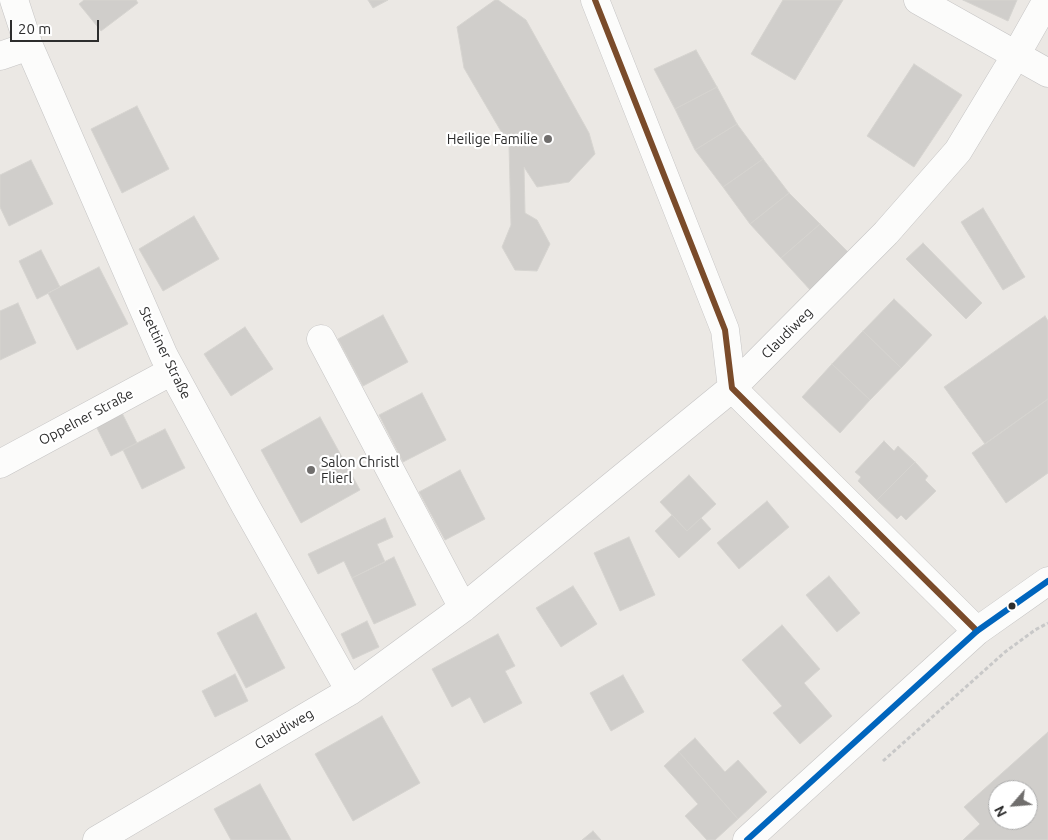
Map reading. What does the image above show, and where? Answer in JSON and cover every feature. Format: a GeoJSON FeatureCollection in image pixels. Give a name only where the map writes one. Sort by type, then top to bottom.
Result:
{"type":"FeatureCollection","features":[{"type":"Feature","properties":{"kind":"street","name":"Stettiner Straße"},"geometry":{"type":"LineString","coordinates":[[14,0],[29,46],[164,356],[245,505],[350,690]]}},
{"type":"Feature","properties":{"kind":"street"},"geometry":{"type":"LineString","coordinates":[[595,0],[725,330],[732,388],[977,631]]}},
{"type":"Feature","properties":{"kind":"street"},"geometry":{"type":"LineString","coordinates":[[918,0],[1048,73]]}},
{"type":"Feature","properties":{"kind":"street","name":"Claudiweg"},"geometry":{"type":"LineString","coordinates":[[97,840],[350,690],[463,608],[732,388],[886,233],[958,151],[1047,0]]}},
{"type":"Feature","properties":{"kind":"street"},"geometry":{"type":"LineString","coordinates":[[0,56],[29,46]]}},
{"type":"Feature","properties":{"kind":"street"},"geometry":{"type":"LineString","coordinates":[[321,339],[463,608]]}},
{"type":"Feature","properties":{"kind":"street","name":"Oppelner Straße"},"geometry":{"type":"LineString","coordinates":[[0,464],[172,371]]}},
{"type":"Feature","properties":{"kind":"street"},"geometry":{"type":"LineString","coordinates":[[747,840],[977,631],[1048,581]]}},
{"type":"Feature","properties":{"kind":"path"},"geometry":{"type":"LineString","coordinates":[[884,761],[1005,652],[1048,623]]}},
{"type":"Feature","properties":{"kind":"building"},"geometry":{"type":"Polygon","coordinates":[[[84,0],[136,0],[138,3],[101,31],[79,4],[84,0]]]}},
{"type":"Feature","properties":{"kind":"building"},"geometry":{"type":"Polygon","coordinates":[[[368,0],[388,0],[373,8],[368,0]]]}},
{"type":"Feature","properties":{"kind":"building","name":"Heilige Familie"},"geometry":{"type":"Polygon","coordinates":[[[495,0],[498,0],[526,20],[589,133],[595,154],[569,182],[537,187],[524,167],[525,213],[537,220],[550,244],[537,271],[515,270],[502,247],[511,225],[509,145],[464,68],[457,27],[495,0]]]}},
{"type":"Feature","properties":{"kind":"building"},"geometry":{"type":"Polygon","coordinates":[[[783,0],[843,0],[795,80],[751,54],[783,0]]]}},
{"type":"Feature","properties":{"kind":"building"},"geometry":{"type":"Polygon","coordinates":[[[963,0],[1017,0],[1008,21],[963,0]]]}},
{"type":"Feature","properties":{"kind":"building"},"geometry":{"type":"Polygon","coordinates":[[[696,50],[717,87],[675,109],[654,69],[696,50]]]}},
{"type":"Feature","properties":{"kind":"building"},"geometry":{"type":"Polygon","coordinates":[[[914,64],[962,95],[914,167],[867,136],[914,64]]]}},
{"type":"Feature","properties":{"kind":"building"},"geometry":{"type":"Polygon","coordinates":[[[717,87],[737,124],[695,150],[675,109],[717,87]]]}},
{"type":"Feature","properties":{"kind":"building"},"geometry":{"type":"Polygon","coordinates":[[[137,106],[169,169],[122,193],[91,129],[137,106]]]}},
{"type":"Feature","properties":{"kind":"building"},"geometry":{"type":"Polygon","coordinates":[[[737,124],[763,159],[723,187],[695,150],[737,124]]]}},
{"type":"Feature","properties":{"kind":"building"},"geometry":{"type":"Polygon","coordinates":[[[763,159],[789,193],[750,224],[723,187],[763,159]]]}},
{"type":"Feature","properties":{"kind":"building"},"geometry":{"type":"Polygon","coordinates":[[[31,160],[53,204],[9,226],[0,207],[0,175],[31,160]]]}},
{"type":"Feature","properties":{"kind":"building"},"geometry":{"type":"Polygon","coordinates":[[[789,193],[820,224],[781,258],[750,224],[789,193]]]}},
{"type":"Feature","properties":{"kind":"building"},"geometry":{"type":"Polygon","coordinates":[[[983,208],[1025,277],[1003,290],[961,222],[983,208]]]}},
{"type":"Feature","properties":{"kind":"building"},"geometry":{"type":"Polygon","coordinates":[[[194,216],[219,259],[163,291],[139,249],[194,216]]]}},
{"type":"Feature","properties":{"kind":"building"},"geometry":{"type":"Polygon","coordinates":[[[820,224],[851,255],[812,292],[781,258],[820,224]]]}},
{"type":"Feature","properties":{"kind":"building"},"geometry":{"type":"Polygon","coordinates":[[[923,243],[982,303],[966,319],[906,259],[923,243]]]}},
{"type":"Feature","properties":{"kind":"building"},"geometry":{"type":"Polygon","coordinates":[[[41,250],[60,287],[37,299],[19,261],[41,250]]]}},
{"type":"Feature","properties":{"kind":"building"},"geometry":{"type":"Polygon","coordinates":[[[99,267],[128,324],[77,350],[48,293],[99,267]]]}},
{"type":"Feature","properties":{"kind":"building"},"geometry":{"type":"Polygon","coordinates":[[[894,299],[932,335],[901,368],[863,331],[894,299]]]}},
{"type":"Feature","properties":{"kind":"building"},"geometry":{"type":"Polygon","coordinates":[[[18,303],[36,343],[0,360],[0,311],[18,303]]]}},
{"type":"Feature","properties":{"kind":"building"},"geometry":{"type":"Polygon","coordinates":[[[383,315],[408,362],[363,386],[338,339],[383,315]]]}},
{"type":"Feature","properties":{"kind":"building"},"geometry":{"type":"Polygon","coordinates":[[[1045,316],[1048,321],[1048,399],[985,444],[944,387],[1045,316]]]}},
{"type":"Feature","properties":{"kind":"building"},"geometry":{"type":"Polygon","coordinates":[[[245,327],[273,369],[231,396],[204,354],[245,327]]]}},
{"type":"Feature","properties":{"kind":"building"},"geometry":{"type":"Polygon","coordinates":[[[863,331],[901,368],[870,400],[832,364],[863,331]]]}},
{"type":"Feature","properties":{"kind":"building"},"geometry":{"type":"Polygon","coordinates":[[[832,364],[870,400],[840,433],[802,397],[832,364]]]}},
{"type":"Feature","properties":{"kind":"building"},"geometry":{"type":"Polygon","coordinates":[[[422,393],[446,440],[403,462],[379,415],[422,393]]]}},
{"type":"Feature","properties":{"kind":"building"},"geometry":{"type":"Polygon","coordinates":[[[1048,399],[1048,473],[1006,503],[972,453],[1048,399]]]}},
{"type":"Feature","properties":{"kind":"building"},"geometry":{"type":"Polygon","coordinates":[[[122,413],[137,443],[111,456],[96,426],[122,413]]]}},
{"type":"Feature","properties":{"kind":"building","name":"Salon Christl Flierl"},"geometry":{"type":"Polygon","coordinates":[[[320,417],[360,490],[301,523],[261,450],[320,417]]]}},
{"type":"Feature","properties":{"kind":"building"},"geometry":{"type":"Polygon","coordinates":[[[165,429],[185,468],[142,489],[123,450],[165,429]]]}},
{"type":"Feature","properties":{"kind":"building"},"geometry":{"type":"Polygon","coordinates":[[[884,441],[894,451],[898,446],[915,462],[877,500],[858,481],[861,477],[855,472],[884,441]]]}},
{"type":"Feature","properties":{"kind":"building"},"geometry":{"type":"Polygon","coordinates":[[[915,462],[928,476],[925,480],[936,491],[906,520],[901,515],[897,519],[877,500],[915,462]]]}},
{"type":"Feature","properties":{"kind":"building"},"geometry":{"type":"Polygon","coordinates":[[[460,470],[485,519],[445,540],[419,492],[460,470]]]}},
{"type":"Feature","properties":{"kind":"building"},"geometry":{"type":"Polygon","coordinates":[[[689,475],[716,504],[687,531],[660,502],[689,475]]]}},
{"type":"Feature","properties":{"kind":"building"},"geometry":{"type":"Polygon","coordinates":[[[767,501],[789,527],[739,569],[717,543],[767,501]]]}},
{"type":"Feature","properties":{"kind":"building"},"geometry":{"type":"Polygon","coordinates":[[[672,515],[687,531],[701,518],[711,529],[679,558],[655,531],[672,515]]]}},
{"type":"Feature","properties":{"kind":"building"},"geometry":{"type":"Polygon","coordinates":[[[385,518],[393,537],[377,544],[385,562],[352,578],[344,561],[318,574],[308,554],[385,518]]]}},
{"type":"Feature","properties":{"kind":"building"},"geometry":{"type":"Polygon","coordinates":[[[629,537],[655,595],[620,611],[594,553],[629,537]]]}},
{"type":"Feature","properties":{"kind":"building"},"geometry":{"type":"Polygon","coordinates":[[[394,557],[416,605],[374,624],[352,578],[394,557]]]}},
{"type":"Feature","properties":{"kind":"building"},"geometry":{"type":"Polygon","coordinates":[[[829,576],[860,613],[837,632],[806,595],[829,576]]]}},
{"type":"Feature","properties":{"kind":"building"},"geometry":{"type":"Polygon","coordinates":[[[573,586],[597,624],[561,647],[536,608],[573,586]]]}},
{"type":"Feature","properties":{"kind":"building"},"geometry":{"type":"Polygon","coordinates":[[[256,613],[285,668],[246,688],[217,633],[256,613]]]}},
{"type":"Feature","properties":{"kind":"building"},"geometry":{"type":"Polygon","coordinates":[[[367,621],[379,647],[353,659],[341,634],[367,621]]]}},
{"type":"Feature","properties":{"kind":"building"},"geometry":{"type":"Polygon","coordinates":[[[782,625],[820,669],[804,683],[832,716],[800,744],[773,713],[782,706],[742,660],[782,625]]]}},
{"type":"Feature","properties":{"kind":"building"},"geometry":{"type":"Polygon","coordinates":[[[498,634],[515,666],[505,671],[522,703],[484,723],[470,697],[452,707],[432,669],[498,634]]]}},
{"type":"Feature","properties":{"kind":"building"},"geometry":{"type":"Polygon","coordinates":[[[235,674],[248,701],[215,717],[202,691],[235,674]]]}},
{"type":"Feature","properties":{"kind":"building"},"geometry":{"type":"Polygon","coordinates":[[[623,675],[644,712],[611,731],[590,693],[623,675]]]}},
{"type":"Feature","properties":{"kind":"building"},"geometry":{"type":"Polygon","coordinates":[[[382,716],[420,783],[353,821],[315,754],[382,716]]]}},
{"type":"Feature","properties":{"kind":"building"},"geometry":{"type":"Polygon","coordinates":[[[1048,732],[1048,840],[963,840],[980,824],[964,807],[988,786],[988,830],[1038,830],[1038,780],[994,780],[1048,732]]]}},
{"type":"Feature","properties":{"kind":"building"},"geometry":{"type":"Polygon","coordinates":[[[695,738],[725,772],[738,760],[767,792],[738,819],[679,752],[695,738]]]}},
{"type":"Feature","properties":{"kind":"building"},"geometry":{"type":"Polygon","coordinates":[[[679,752],[738,819],[715,840],[707,840],[685,816],[698,804],[664,766],[679,752]]]}},
{"type":"Feature","properties":{"kind":"building"},"geometry":{"type":"Polygon","coordinates":[[[260,784],[291,840],[231,840],[214,809],[260,784]]]}},
{"type":"Feature","properties":{"kind":"building"},"geometry":{"type":"Polygon","coordinates":[[[593,831],[601,840],[582,840],[593,831]]]}},
{"type":"Feature","properties":{"kind":"transit line"},"geometry":{"type":"LineString","coordinates":[[595,0],[725,330],[732,388],[977,631]]}},
{"type":"Feature","properties":{"kind":"transit line"},"geometry":{"type":"LineString","coordinates":[[747,840],[977,631],[1048,581]]}},
{"type":"Feature","properties":{"kind":"place","name":"Heilige Familie"},"geometry":{"type":"Point","coordinates":[548,139]}},
{"type":"Feature","properties":{"kind":"place","name":"Salon Christl Flierl"},"geometry":{"type":"Point","coordinates":[311,470]}}]}
